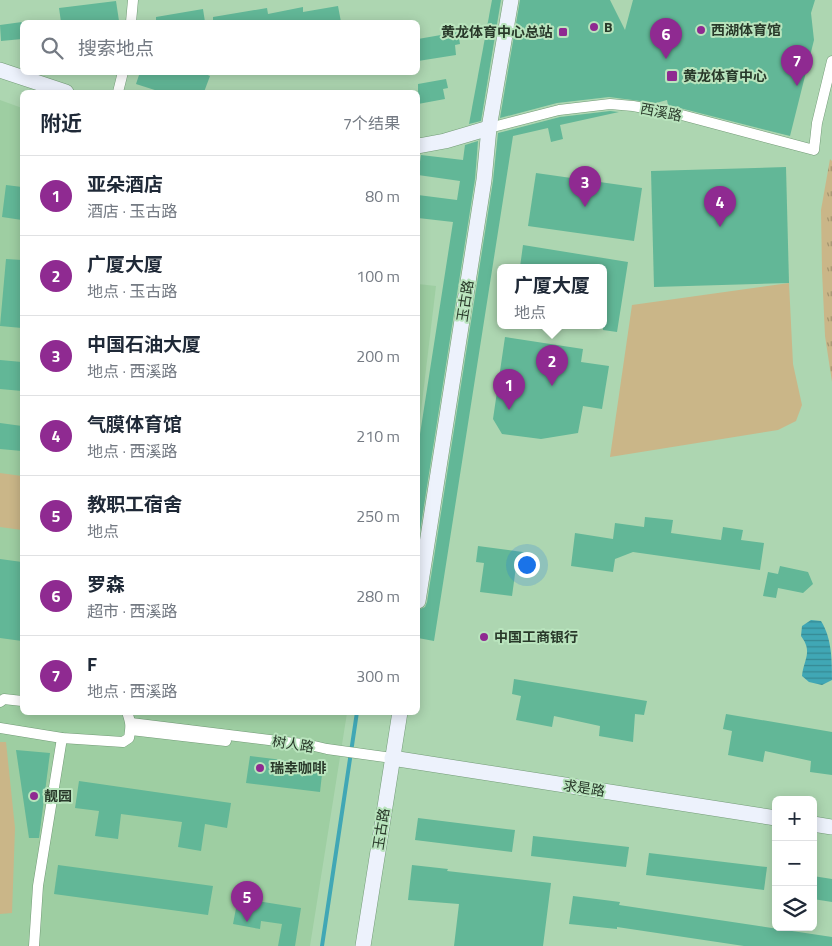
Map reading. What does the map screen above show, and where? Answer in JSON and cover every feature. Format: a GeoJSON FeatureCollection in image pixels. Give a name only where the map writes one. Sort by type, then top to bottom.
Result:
{"type":"FeatureCollection","features":[{"type":"Feature","properties":{"kind":"main road","name":"玉古路"},"geometry":{"type":"LineString","coordinates":[[420,588],[484,180],[489,128],[511,0]]}},
{"type":"Feature","properties":{"kind":"main road"},"geometry":{"type":"LineString","coordinates":[[0,70],[60,90]]}},
{"type":"Feature","properties":{"kind":"main road","name":"西溪路"},"geometry":{"type":"LineString","coordinates":[[420,146],[445,141],[489,128]]}},
{"type":"Feature","properties":{"kind":"main road","name":"玉古路"},"geometry":{"type":"LineString","coordinates":[[363,946],[399,715]]}},
{"type":"Feature","properties":{"kind":"main road","name":"求是路"},"geometry":{"type":"LineString","coordinates":[[392,758],[772,817]]}},
{"type":"Feature","properties":{"kind":"main road"},"geometry":{"type":"LineString","coordinates":[[817,825],[832,827]]}},
{"type":"Feature","properties":{"kind":"street"},"geometry":{"type":"LineString","coordinates":[[131,20],[133,0]]}},
{"type":"Feature","properties":{"kind":"street","name":"西溪路"},"geometry":{"type":"LineString","coordinates":[[489,128],[559,110],[618,105],[678,114],[814,150],[817,123],[832,61]]}},
{"type":"Feature","properties":{"kind":"street"},"geometry":{"type":"LineString","coordinates":[[118,90],[121,75]]}},
{"type":"Feature","properties":{"kind":"street"},"geometry":{"type":"LineString","coordinates":[[0,702],[4,699],[20,701]]}},
{"type":"Feature","properties":{"kind":"street"},"geometry":{"type":"LineString","coordinates":[[0,728],[62,738],[123,742],[129,738],[131,726],[128,715]]}},
{"type":"Feature","properties":{"kind":"street","name":"树人路"},"geometry":{"type":"LineString","coordinates":[[131,726],[291,748],[323,749],[392,758]]}},
{"type":"Feature","properties":{"kind":"street"},"geometry":{"type":"LineString","coordinates":[[34,946],[38,886],[62,738]]}},
{"type":"Feature","properties":{"kind":"shaded area"},"geometry":{"type":"Polygon","coordinates":[[[0,100],[20,107],[20,715],[347,715],[310,946],[0,946],[0,100]]]}},
{"type":"Feature","properties":{"kind":"shaded area"},"geometry":{"type":"Polygon","coordinates":[[[420,284],[436,286],[420,419],[420,284]]]}},
{"type":"Feature","properties":{"kind":"green space"},"geometry":{"type":"Polygon","coordinates":[[[830,159],[832,161],[832,382],[825,336],[821,210],[830,159]]]}},
{"type":"Feature","properties":{"kind":"green space"},"geometry":{"type":"Polygon","coordinates":[[[789,283],[793,364],[802,405],[796,421],[778,430],[610,457],[632,305],[789,283]]]}},
{"type":"Feature","properties":{"kind":"green space"},"geometry":{"type":"Polygon","coordinates":[[[0,473],[20,476],[20,530],[0,527],[0,473]]]}},
{"type":"Feature","properties":{"kind":"green space"},"geometry":{"type":"Polygon","coordinates":[[[0,742],[6,742],[15,828],[12,913],[0,914],[0,742]]]}},
{"type":"Feature","properties":{"kind":"water"},"geometry":{"type":"Polygon","coordinates":[[[811,620],[821,621],[831,650],[832,680],[822,685],[809,682],[802,676],[807,651],[801,636],[802,626],[811,620]]]}},
{"type":"Feature","properties":{"kind":"building"},"geometry":{"type":"Polygon","coordinates":[[[492,0],[501,0],[481,121],[469,124],[492,0]]]}},
{"type":"Feature","properties":{"kind":"building"},"geometry":{"type":"Polygon","coordinates":[[[520,0],[610,0],[625,30],[633,0],[815,0],[811,13],[814,40],[790,136],[668,105],[667,100],[656,103],[609,97],[557,103],[500,118],[520,0]]]}},
{"type":"Feature","properties":{"kind":"building"},"geometry":{"type":"Polygon","coordinates":[[[116,1],[119,20],[61,20],[59,8],[116,1]]]}},
{"type":"Feature","properties":{"kind":"building"},"geometry":{"type":"Polygon","coordinates":[[[338,6],[341,20],[213,20],[213,17],[267,8],[268,14],[303,7],[303,12],[338,6]]]}},
{"type":"Feature","properties":{"kind":"building"},"geometry":{"type":"Polygon","coordinates":[[[203,9],[205,20],[156,20],[156,17],[203,9]]]}},
{"type":"Feature","properties":{"kind":"building"},"geometry":{"type":"Polygon","coordinates":[[[20,22],[20,39],[1,41],[0,25],[20,22]]]}},
{"type":"Feature","properties":{"kind":"building"},"geometry":{"type":"Polygon","coordinates":[[[458,32],[460,44],[455,45],[456,55],[420,61],[420,39],[458,32]]]}},
{"type":"Feature","properties":{"kind":"building"},"geometry":{"type":"Polygon","coordinates":[[[139,75],[210,76],[205,90],[155,90],[136,84],[139,75]]]}},
{"type":"Feature","properties":{"kind":"building"},"geometry":{"type":"Polygon","coordinates":[[[446,79],[448,88],[443,89],[445,99],[420,104],[418,84],[446,79]]]}},
{"type":"Feature","properties":{"kind":"building"},"geometry":{"type":"Polygon","coordinates":[[[610,111],[619,112],[560,125],[563,139],[551,142],[548,128],[513,136],[434,641],[420,638],[420,609],[425,607],[427,602],[493,181],[498,133],[560,117],[610,111]]]}},
{"type":"Feature","properties":{"kind":"building"},"geometry":{"type":"Polygon","coordinates":[[[478,141],[475,179],[420,531],[420,434],[453,222],[420,218],[420,195],[457,200],[460,181],[420,175],[420,162],[421,155],[463,160],[465,145],[478,141]]]}},
{"type":"Feature","properties":{"kind":"building"},"geometry":{"type":"Polygon","coordinates":[[[786,167],[789,283],[654,287],[651,171],[786,167]]]}},
{"type":"Feature","properties":{"kind":"building"},"geometry":{"type":"Polygon","coordinates":[[[536,173],[642,188],[634,241],[528,226],[536,173]]]}},
{"type":"Feature","properties":{"kind":"building"},"geometry":{"type":"Polygon","coordinates":[[[6,185],[20,187],[20,220],[2,217],[6,185]]]}},
{"type":"Feature","properties":{"kind":"building"},"geometry":{"type":"Polygon","coordinates":[[[523,245],[628,262],[617,332],[603,330],[607,329],[607,264],[520,264],[523,245]]]}},
{"type":"Feature","properties":{"kind":"building"},"geometry":{"type":"Polygon","coordinates":[[[6,259],[20,260],[20,328],[0,326],[6,259]]]}},
{"type":"Feature","properties":{"kind":"building"},"geometry":{"type":"Polygon","coordinates":[[[505,337],[583,349],[581,362],[609,366],[602,409],[583,406],[578,433],[541,439],[502,434],[493,419],[505,337]]]}},
{"type":"Feature","properties":{"kind":"building"},"geometry":{"type":"Polygon","coordinates":[[[0,360],[20,362],[20,391],[0,389],[0,360]]]}},
{"type":"Feature","properties":{"kind":"building"},"geometry":{"type":"Polygon","coordinates":[[[0,423],[20,426],[20,451],[0,449],[0,423]]]}},
{"type":"Feature","properties":{"kind":"building"},"geometry":{"type":"Polygon","coordinates":[[[645,517],[673,520],[671,533],[721,540],[723,527],[743,530],[741,540],[764,543],[760,570],[633,552],[615,559],[613,572],[571,566],[575,533],[613,539],[615,523],[644,527],[645,517]]]}},
{"type":"Feature","properties":{"kind":"building"},"geometry":{"type":"Polygon","coordinates":[[[478,546],[530,553],[528,568],[516,567],[512,596],[480,592],[484,563],[476,562],[478,546]]]}},
{"type":"Feature","properties":{"kind":"building"},"geometry":{"type":"Polygon","coordinates":[[[0,559],[20,562],[20,641],[0,638],[0,559]]]}},
{"type":"Feature","properties":{"kind":"building"},"geometry":{"type":"Polygon","coordinates":[[[780,566],[808,572],[813,584],[803,593],[778,588],[776,598],[763,596],[768,572],[778,574],[780,566]]]}},
{"type":"Feature","properties":{"kind":"building"},"geometry":{"type":"Polygon","coordinates":[[[514,679],[647,701],[644,715],[635,714],[633,742],[599,736],[600,726],[554,716],[552,727],[516,720],[521,696],[512,694],[514,679]]]}},
{"type":"Feature","properties":{"kind":"building"},"geometry":{"type":"Polygon","coordinates":[[[726,714],[832,732],[832,775],[810,772],[811,761],[765,751],[763,762],[728,755],[732,731],[723,729],[726,714]]]}},
{"type":"Feature","properties":{"kind":"building","name":"靓园"},"geometry":{"type":"Polygon","coordinates":[[[16,750],[50,753],[39,838],[29,838],[16,750]]]}},
{"type":"Feature","properties":{"kind":"building"},"geometry":{"type":"Polygon","coordinates":[[[250,756],[323,765],[320,792],[246,783],[250,756]]]}},
{"type":"Feature","properties":{"kind":"building"},"geometry":{"type":"Polygon","coordinates":[[[79,781],[231,803],[227,828],[205,824],[201,851],[178,847],[182,822],[121,814],[118,839],[95,836],[99,811],[75,808],[79,781]]]}},
{"type":"Feature","properties":{"kind":"building"},"geometry":{"type":"Polygon","coordinates":[[[418,818],[515,830],[512,852],[415,840],[418,818]]]}},
{"type":"Feature","properties":{"kind":"building"},"geometry":{"type":"Polygon","coordinates":[[[533,836],[629,847],[626,867],[531,856],[533,836]]]}},
{"type":"Feature","properties":{"kind":"building"},"geometry":{"type":"Polygon","coordinates":[[[649,853],[767,867],[764,890],[646,875],[649,853]]]}},
{"type":"Feature","properties":{"kind":"building"},"geometry":{"type":"Polygon","coordinates":[[[58,865],[213,886],[208,915],[54,894],[58,865]]]}},
{"type":"Feature","properties":{"kind":"building"},"geometry":{"type":"Polygon","coordinates":[[[412,865],[551,883],[543,946],[454,946],[459,904],[408,900],[412,865]]]}},
{"type":"Feature","properties":{"kind":"building"},"geometry":{"type":"Polygon","coordinates":[[[817,877],[832,879],[832,902],[817,900],[817,877]]]}},
{"type":"Feature","properties":{"kind":"building"},"geometry":{"type":"Polygon","coordinates":[[[573,896],[620,902],[619,905],[772,928],[772,931],[792,931],[832,937],[832,946],[744,946],[617,927],[617,929],[569,924],[573,896]]]}},
{"type":"Feature","properties":{"kind":"building"},"geometry":{"type":"Polygon","coordinates":[[[238,898],[301,908],[295,946],[278,946],[282,924],[261,921],[260,929],[233,924],[238,898]]]}},
{"type":"Feature","properties":{"kind":"waterway"},"geometry":{"type":"LineString","coordinates":[[322,946],[357,715]]}},
{"type":"Feature","properties":{"kind":"place","name":"B"},"geometry":{"type":"Point","coordinates":[594,27]}},
{"type":"Feature","properties":{"kind":"place","name":"西湖体育馆"},"geometry":{"type":"Point","coordinates":[701,30]}},
{"type":"Feature","properties":{"kind":"place","name":"黄龙体育中心总站"},"geometry":{"type":"Point","coordinates":[563,32]}},
{"type":"Feature","properties":{"kind":"place","name":"罗森"},"geometry":{"type":"Point","coordinates":[666,59]}},
{"type":"Feature","properties":{"kind":"place","name":"黄龙体育中心"},"geometry":{"type":"Point","coordinates":[672,76]}},
{"type":"Feature","properties":{"kind":"place","name":"F"},"geometry":{"type":"Point","coordinates":[797,86]}},
{"type":"Feature","properties":{"kind":"place","name":"中国石油大厦"},"geometry":{"type":"Point","coordinates":[585,207]}},
{"type":"Feature","properties":{"kind":"place","name":"气膜体育馆"},"geometry":{"type":"Point","coordinates":[720,227]}},
{"type":"Feature","properties":{"kind":"place","name":"广厦大厦"},"geometry":{"type":"Point","coordinates":[552,386]}},
{"type":"Feature","properties":{"kind":"place","name":"亚朵酒店"},"geometry":{"type":"Point","coordinates":[509,410]}},
{"type":"Feature","properties":{"kind":"place","name":"中国工商银行"},"geometry":{"type":"Point","coordinates":[484,637]}},
{"type":"Feature","properties":{"kind":"place","name":"瑞幸咖啡"},"geometry":{"type":"Point","coordinates":[260,768]}},
{"type":"Feature","properties":{"kind":"place","name":"靓园"},"geometry":{"type":"Point","coordinates":[34,796]}},
{"type":"Feature","properties":{"kind":"place","name":"教职工宿舍"},"geometry":{"type":"Point","coordinates":[247,922]}}]}
